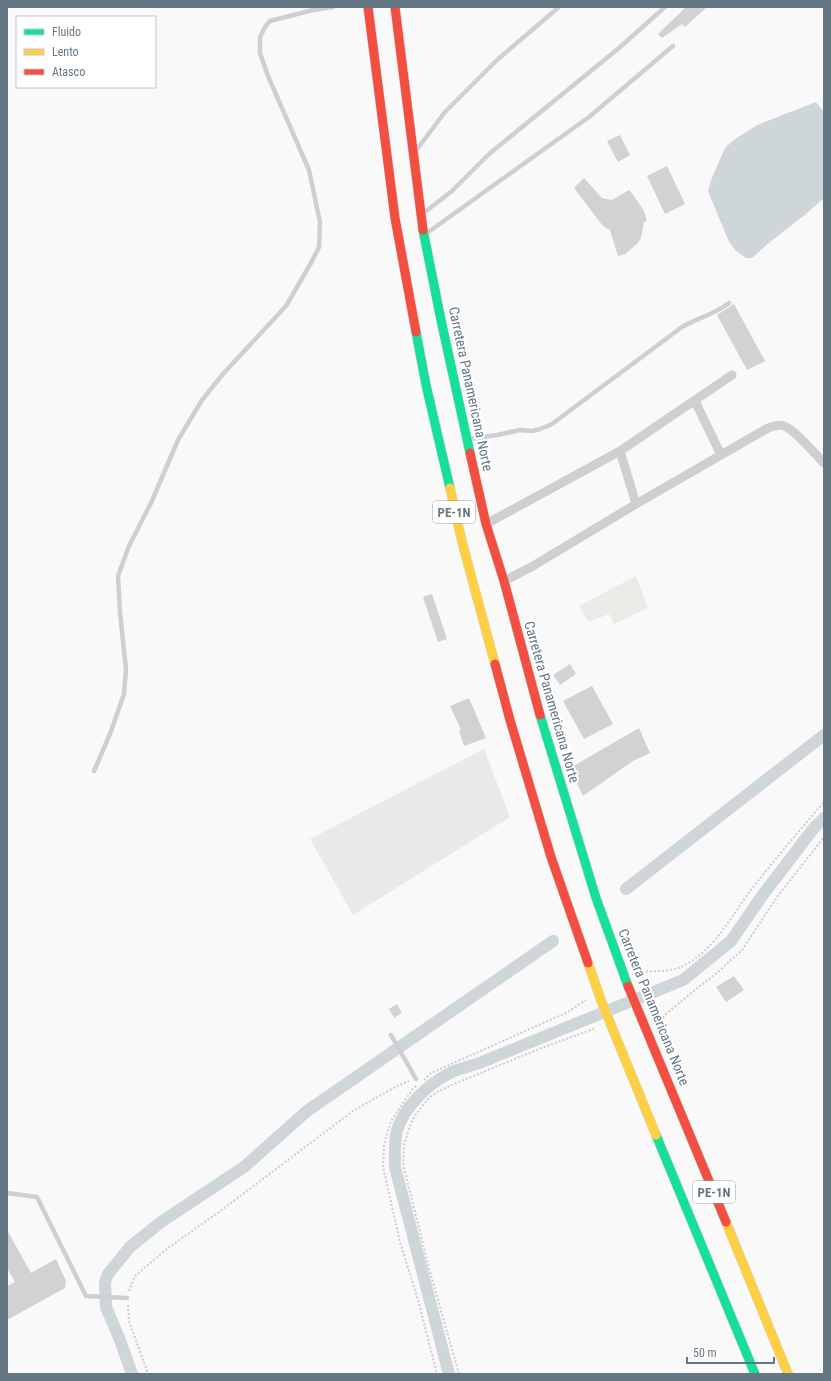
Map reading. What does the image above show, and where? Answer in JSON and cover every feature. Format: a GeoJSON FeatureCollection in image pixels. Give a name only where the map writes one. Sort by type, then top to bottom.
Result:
{"type":"FeatureCollection","features":[{"type":"Feature","properties":{"kind":"highway","name":"PE-1N"},"geometry":{"type":"LineString","coordinates":[[368,7],[395,218],[426,385],[446,476],[481,616],[510,720],[551,857],[602,1003],[755,1374]]}},
{"type":"Feature","properties":{"kind":"highway","name":"Carretera Panamericana Norte"},"geometry":{"type":"LineString","coordinates":[[395,7],[424,235],[486,524],[504,580],[536,705],[596,898],[629,988],[788,1374]]}},
{"type":"Feature","properties":{"kind":"street"},"geometry":{"type":"LineString","coordinates":[[486,524],[620,451],[695,402],[732,375]]}},
{"type":"Feature","properties":{"kind":"street"},"geometry":{"type":"LineString","coordinates":[[695,402],[721,455]]}},
{"type":"Feature","properties":{"kind":"street"},"geometry":{"type":"LineString","coordinates":[[504,580],[533,566],[636,504],[768,428],[778,425],[789,428],[810,447],[824,463]]}},
{"type":"Feature","properties":{"kind":"street"},"geometry":{"type":"LineString","coordinates":[[620,451],[636,504]]}},
{"type":"Feature","properties":{"kind":"lane"},"geometry":{"type":"LineString","coordinates":[[94,771],[110,734],[124,694],[126,669],[118,576],[130,546],[151,503],[178,440],[202,400],[223,374],[286,306],[312,263],[319,247],[320,222],[309,170],[262,59],[260,53],[260,37],[270,21],[313,10],[333,7]]}},
{"type":"Feature","properties":{"kind":"lane"},"geometry":{"type":"LineString","coordinates":[[414,155],[445,112],[496,60],[559,7]]}},
{"type":"Feature","properties":{"kind":"lane"},"geometry":{"type":"LineString","coordinates":[[422,214],[452,191],[489,154],[613,53],[665,7]]}},
{"type":"Feature","properties":{"kind":"lane"},"geometry":{"type":"LineString","coordinates":[[424,235],[589,117],[673,46]]}},
{"type":"Feature","properties":{"kind":"lane"},"geometry":{"type":"LineString","coordinates":[[467,439],[520,430],[532,431],[552,424],[682,327],[714,312],[729,302]]}},
{"type":"Feature","properties":{"kind":"lane"},"geometry":{"type":"LineString","coordinates":[[391,1035],[416,1079]]}},
{"type":"Feature","properties":{"kind":"lane"},"geometry":{"type":"LineString","coordinates":[[7,1193],[37,1197],[86,1296],[125,1298]]}},
{"type":"Feature","properties":{"kind":"path"},"geometry":{"type":"LineString","coordinates":[[622,968],[637,972],[664,971],[678,968],[700,954],[719,935],[750,891],[784,848],[824,802]]}},
{"type":"Feature","properties":{"kind":"path"},"geometry":{"type":"LineString","coordinates":[[649,1034],[666,1014],[718,972],[742,950],[777,897],[824,837]]}},
{"type":"Feature","properties":{"kind":"path"},"geometry":{"type":"LineString","coordinates":[[148,1374],[130,1321],[125,1298],[135,1276],[168,1248],[219,1212],[353,1111],[397,1086],[431,1073],[568,1012],[586,1000],[597,989]]}},
{"type":"Feature","properties":{"kind":"path"},"geometry":{"type":"LineString","coordinates":[[459,1374],[429,1268],[403,1164],[404,1146],[409,1128],[422,1105],[437,1092],[538,1049],[596,1028]]}},
{"type":"Feature","properties":{"kind":"path"},"geometry":{"type":"LineString","coordinates":[[422,1082],[431,1073]]}},
{"type":"Feature","properties":{"kind":"path"},"geometry":{"type":"LineString","coordinates":[[417,1086],[412,1090],[391,1121],[384,1144],[383,1167],[400,1242],[418,1300],[437,1374]]}},
{"type":"Feature","properties":{"kind":"shaded area"},"geometry":{"type":"Polygon","coordinates":[[[816,102],[824,112],[824,198],[752,258],[746,258],[736,251],[729,242],[708,191],[711,180],[725,148],[735,139],[757,125],[816,102]]]}},
{"type":"Feature","properties":{"kind":"shaded area"},"geometry":{"type":"Polygon","coordinates":[[[636,576],[648,608],[614,624],[609,614],[589,622],[579,606],[636,576]]]}},
{"type":"Feature","properties":{"kind":"shaded area"},"geometry":{"type":"Polygon","coordinates":[[[484,749],[510,817],[353,915],[310,839],[484,749]]]}},
{"type":"Feature","properties":{"kind":"building"},"geometry":{"type":"Polygon","coordinates":[[[686,7],[707,7],[685,27],[682,24],[662,38],[658,34],[686,7]]]}},
{"type":"Feature","properties":{"kind":"building"},"geometry":{"type":"Polygon","coordinates":[[[620,135],[630,155],[618,162],[607,141],[620,135]]]}},
{"type":"Feature","properties":{"kind":"building"},"geometry":{"type":"Polygon","coordinates":[[[667,166],[685,204],[665,214],[647,176],[667,166]]]}},
{"type":"Feature","properties":{"kind":"building"},"geometry":{"type":"Polygon","coordinates":[[[584,178],[602,198],[612,200],[629,190],[644,211],[647,221],[644,222],[641,238],[638,243],[625,254],[618,256],[610,230],[603,226],[574,188],[584,178]]]}},
{"type":"Feature","properties":{"kind":"building"},"geometry":{"type":"Polygon","coordinates":[[[734,304],[765,361],[747,370],[717,315],[734,304]]]}},
{"type":"Feature","properties":{"kind":"building"},"geometry":{"type":"Polygon","coordinates":[[[432,594],[447,639],[438,642],[423,597],[432,594]]]}},
{"type":"Feature","properties":{"kind":"building"},"geometry":{"type":"Polygon","coordinates":[[[570,664],[576,674],[560,685],[553,675],[570,664]]]}},
{"type":"Feature","properties":{"kind":"building"},"geometry":{"type":"Polygon","coordinates":[[[592,686],[613,724],[584,739],[563,701],[592,686]]]}},
{"type":"Feature","properties":{"kind":"building"},"geometry":{"type":"Polygon","coordinates":[[[469,698],[486,738],[464,746],[459,731],[461,730],[450,706],[469,698]]]}},
{"type":"Feature","properties":{"kind":"building"},"geometry":{"type":"Polygon","coordinates":[[[639,728],[650,753],[633,761],[583,796],[570,768],[639,728]]]}},
{"type":"Feature","properties":{"kind":"building"},"geometry":{"type":"Polygon","coordinates":[[[734,976],[744,990],[726,1002],[716,987],[734,976]]]}},
{"type":"Feature","properties":{"kind":"building"},"geometry":{"type":"Polygon","coordinates":[[[397,1004],[402,1013],[394,1018],[389,1009],[397,1004]]]}},
{"type":"Feature","properties":{"kind":"building"},"geometry":{"type":"Polygon","coordinates":[[[7,1230],[31,1273],[56,1259],[66,1281],[65,1288],[7,1320],[7,1286],[15,1282],[7,1268],[7,1230]]]}},
{"type":"Feature","properties":{"kind":"waterway"},"geometry":{"type":"LineString","coordinates":[[626,889],[824,735]]}},
{"type":"Feature","properties":{"kind":"waterway"},"geometry":{"type":"LineString","coordinates":[[449,1374],[395,1167],[397,1130],[411,1104],[434,1083],[450,1073],[482,1062],[683,980],[731,941],[762,896],[813,829],[824,818]]}},
{"type":"Feature","properties":{"kind":"waterway"},"geometry":{"type":"LineString","coordinates":[[132,1374],[106,1307],[105,1282],[108,1274],[130,1247],[161,1222],[244,1167],[307,1111],[553,941]]}},
{"type":"Feature","properties":{"kind":"traffic: fast"},"geometry":{"type":"LineString","coordinates":[[423,230],[470,453]]}},
{"type":"Feature","properties":{"kind":"traffic: fast"},"geometry":{"type":"LineString","coordinates":[[416,332],[426,385],[450,488]]}},
{"type":"Feature","properties":{"kind":"traffic: fast"},"geometry":{"type":"LineString","coordinates":[[540,715],[596,898],[628,986]]}},
{"type":"Feature","properties":{"kind":"traffic: fast"},"geometry":{"type":"LineString","coordinates":[[656,1135],[755,1374]]}},
{"type":"Feature","properties":{"kind":"traffic: slow"},"geometry":{"type":"LineString","coordinates":[[450,488],[462,542],[495,664]]}},
{"type":"Feature","properties":{"kind":"traffic: slow"},"geometry":{"type":"LineString","coordinates":[[588,963],[602,1003],[656,1135]]}},
{"type":"Feature","properties":{"kind":"traffic: slow"},"geometry":{"type":"LineString","coordinates":[[726,1222],[788,1374]]}},
{"type":"Feature","properties":{"kind":"traffic: jam"},"geometry":{"type":"LineString","coordinates":[[368,7],[395,218],[416,332]]}},
{"type":"Feature","properties":{"kind":"traffic: jam"},"geometry":{"type":"LineString","coordinates":[[395,7],[423,230]]}},
{"type":"Feature","properties":{"kind":"traffic: jam"},"geometry":{"type":"LineString","coordinates":[[470,453],[486,524],[504,581],[540,715]]}},
{"type":"Feature","properties":{"kind":"traffic: jam"},"geometry":{"type":"LineString","coordinates":[[495,664],[551,857],[588,963]]}},
{"type":"Feature","properties":{"kind":"traffic: jam"},"geometry":{"type":"LineString","coordinates":[[628,986],[726,1222]]}}]}
